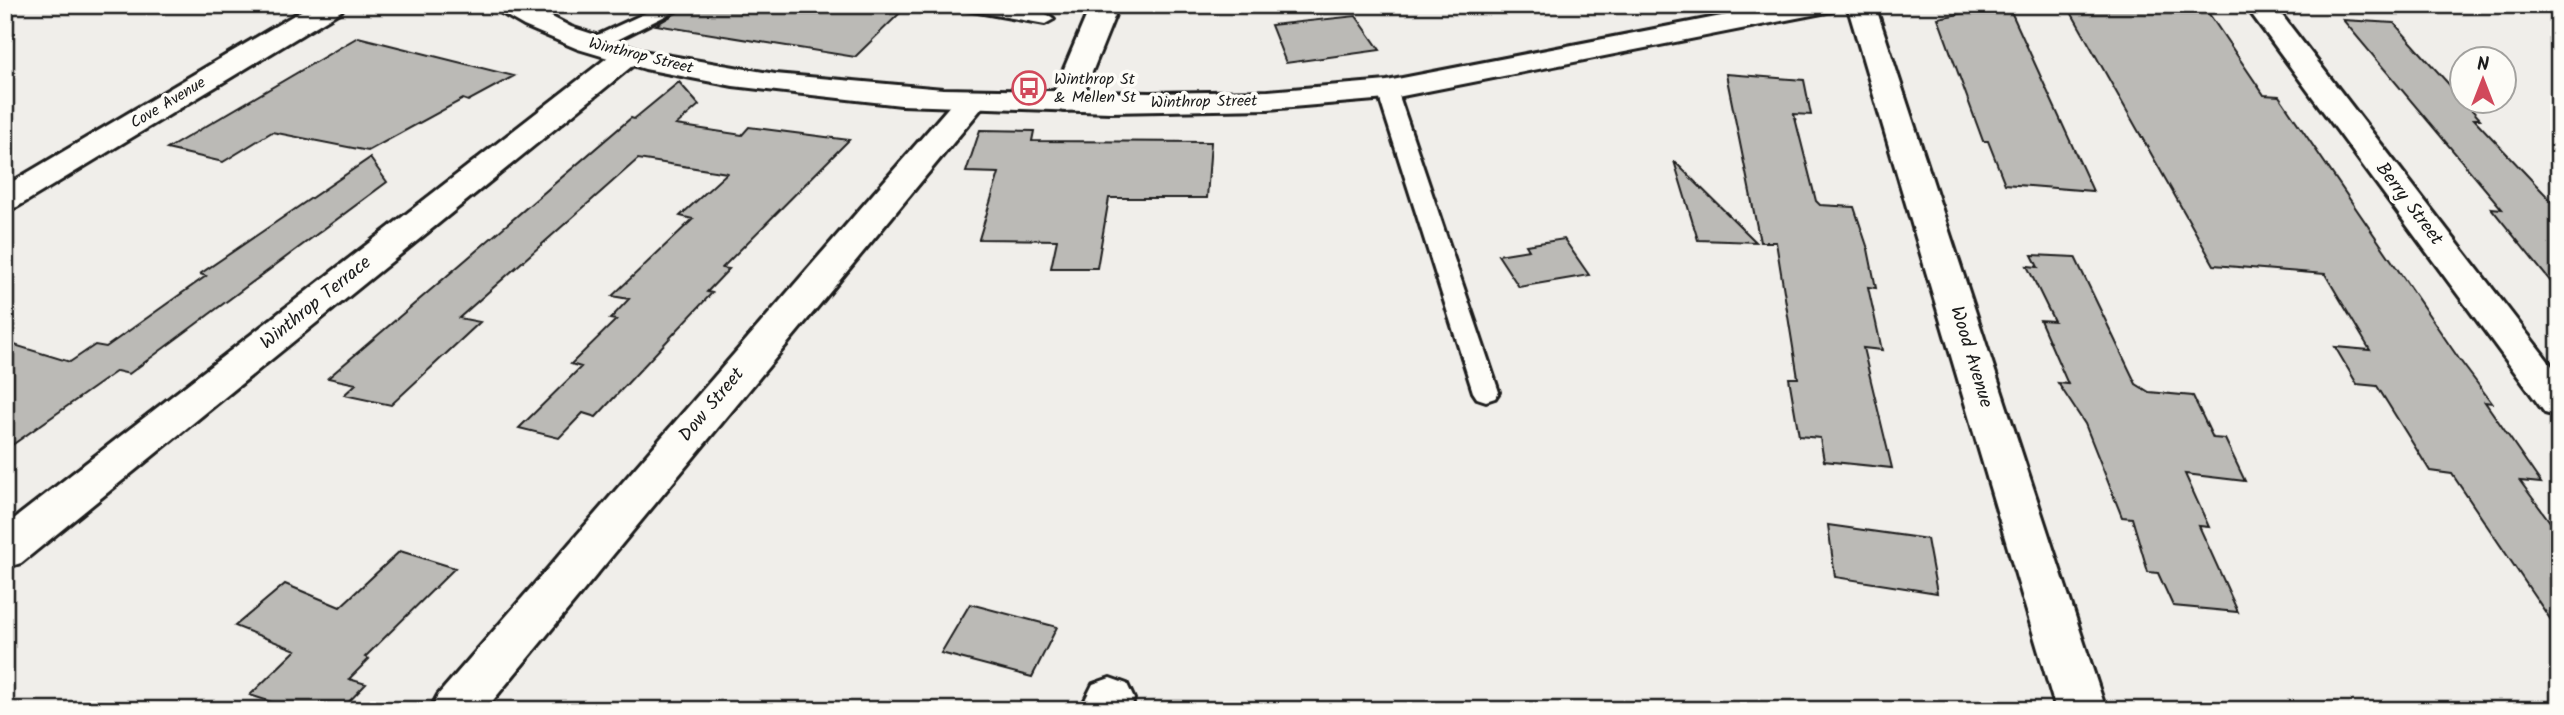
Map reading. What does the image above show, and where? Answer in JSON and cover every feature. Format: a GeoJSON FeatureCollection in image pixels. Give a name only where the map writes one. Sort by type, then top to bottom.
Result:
{"type":"FeatureCollection","features":[{"type":"Feature","properties":{"kind":"street","name":"Cove Avenue"},"geometry":{"type":"LineString","coordinates":[[5,200],[331,5]]}},
{"type":"Feature","properties":{"kind":"street","name":"Winthrop Street"},"geometry":{"type":"LineString","coordinates":[[508,5],[541,26],[627,56],[791,86],[883,97],[970,102],[1276,102],[1387,90],[1822,5]]}},
{"type":"Feature","properties":{"kind":"street"},"geometry":{"type":"LineString","coordinates":[[1065,102],[1105,5]]}},
{"type":"Feature","properties":{"kind":"street","name":"Wood Avenue"},"geometry":{"type":"LineString","coordinates":[[1861,5],[2081,710]]}},
{"type":"Feature","properties":{"kind":"street","name":"Berry Street"},"geometry":{"type":"LineString","coordinates":[[2259,5],[2559,403]]}},
{"type":"Feature","properties":{"kind":"street","name":"Winthrop Terrace"},"geometry":{"type":"LineString","coordinates":[[5,551],[627,56]]}},
{"type":"Feature","properties":{"kind":"street","name":"Dow Street"},"geometry":{"type":"LineString","coordinates":[[455,710],[970,102]]}},
{"type":"Feature","properties":{"kind":"lane"},"geometry":{"type":"LineString","coordinates":[[592,45],[678,5]]}},
{"type":"Feature","properties":{"kind":"lane"},"geometry":{"type":"LineString","coordinates":[[967,5],[1045,19]]}},
{"type":"Feature","properties":{"kind":"lane"},"geometry":{"type":"LineString","coordinates":[[1387,90],[1486,392]]}},
{"type":"Feature","properties":{"kind":"building"},"geometry":{"type":"Polygon","coordinates":[[[690,5],[851,5],[900,13],[855,57],[656,25],[690,5]]]}},
{"type":"Feature","properties":{"kind":"building"},"geometry":{"type":"Polygon","coordinates":[[[2008,5],[2093,191],[2005,184],[1988,141],[1983,141],[1938,18],[2008,5]]]}},
{"type":"Feature","properties":{"kind":"building"},"geometry":{"type":"Polygon","coordinates":[[[2067,5],[2203,5],[2264,95],[2279,96],[2492,403],[2485,402],[2541,483],[2520,481],[2559,534],[2559,632],[2452,474],[2430,471],[2377,386],[2357,384],[2335,347],[2370,350],[2325,274],[2214,265],[2067,5]]]}},
{"type":"Feature","properties":{"kind":"building"},"geometry":{"type":"Polygon","coordinates":[[[1356,16],[1380,50],[1286,63],[1271,25],[1356,16]]]}},
{"type":"Feature","properties":{"kind":"building"},"geometry":{"type":"Polygon","coordinates":[[[2343,20],[2394,23],[2448,83],[2448,116],[2477,116],[2480,119],[2474,119],[2559,209],[2559,292],[2491,208],[2502,209],[2343,20]]]}},
{"type":"Feature","properties":{"kind":"building"},"geometry":{"type":"Polygon","coordinates":[[[358,37],[514,76],[468,101],[463,99],[368,151],[272,132],[223,162],[167,149],[358,37]]]}},
{"type":"Feature","properties":{"kind":"building"},"geometry":{"type":"Polygon","coordinates":[[[1726,74],[1804,80],[1811,115],[1794,114],[1816,201],[1820,205],[1854,207],[1868,249],[1876,288],[1868,287],[1882,350],[1863,348],[1892,468],[1824,461],[1820,438],[1799,436],[1789,378],[1798,378],[1776,242],[1760,242],[1726,74]]]}},
{"type":"Feature","properties":{"kind":"building"},"geometry":{"type":"Polygon","coordinates":[[[679,82],[699,105],[676,125],[742,135],[749,127],[849,140],[722,268],[729,269],[707,292],[712,293],[596,417],[583,413],[559,438],[519,428],[581,367],[571,364],[616,320],[610,319],[629,299],[612,296],[693,219],[680,216],[727,173],[638,159],[459,318],[480,322],[391,405],[344,395],[356,384],[328,378],[631,118],[634,119],[679,82]]]}},
{"type":"Feature","properties":{"kind":"building"},"geometry":{"type":"Polygon","coordinates":[[[980,130],[1034,131],[1032,141],[1211,142],[1207,198],[1109,198],[1097,268],[1051,268],[1057,240],[979,239],[999,173],[966,172],[980,130]]]}},
{"type":"Feature","properties":{"kind":"building"},"geometry":{"type":"Polygon","coordinates":[[[370,158],[387,182],[129,374],[117,371],[5,450],[5,342],[70,362],[95,345],[106,347],[206,276],[200,274],[370,158]]]}},
{"type":"Feature","properties":{"kind":"building"},"geometry":{"type":"Polygon","coordinates":[[[1674,161],[1756,242],[1698,240],[1674,161]]]}},
{"type":"Feature","properties":{"kind":"building"},"geometry":{"type":"Polygon","coordinates":[[[1564,239],[1589,275],[1519,287],[1498,255],[1529,250],[1526,245],[1564,239]]]}},
{"type":"Feature","properties":{"kind":"building"},"geometry":{"type":"Polygon","coordinates":[[[2032,255],[2075,257],[2136,384],[2149,392],[2193,396],[2213,438],[2225,439],[2245,481],[2185,474],[2209,527],[2199,526],[2238,612],[2173,606],[2158,573],[2148,572],[2132,518],[2122,517],[2085,424],[2058,383],[2068,384],[2040,320],[2054,321],[2027,266],[2038,267],[2032,255]]]}},
{"type":"Feature","properties":{"kind":"building"},"geometry":{"type":"Polygon","coordinates":[[[1828,525],[1927,539],[1937,593],[1835,577],[1828,525]]]}},
{"type":"Feature","properties":{"kind":"building"},"geometry":{"type":"Polygon","coordinates":[[[400,551],[455,568],[365,657],[369,659],[349,679],[366,684],[341,710],[296,710],[250,695],[296,650],[235,626],[285,584],[340,607],[400,551]]]}},
{"type":"Feature","properties":{"kind":"building"},"geometry":{"type":"Polygon","coordinates":[[[970,604],[1057,627],[1032,677],[941,653],[970,604]]]}},
{"type":"Feature","properties":{"kind":"place","name":"Winthrop St & Mellen St"},"geometry":{"type":"Point","coordinates":[1029,88]}}]}
